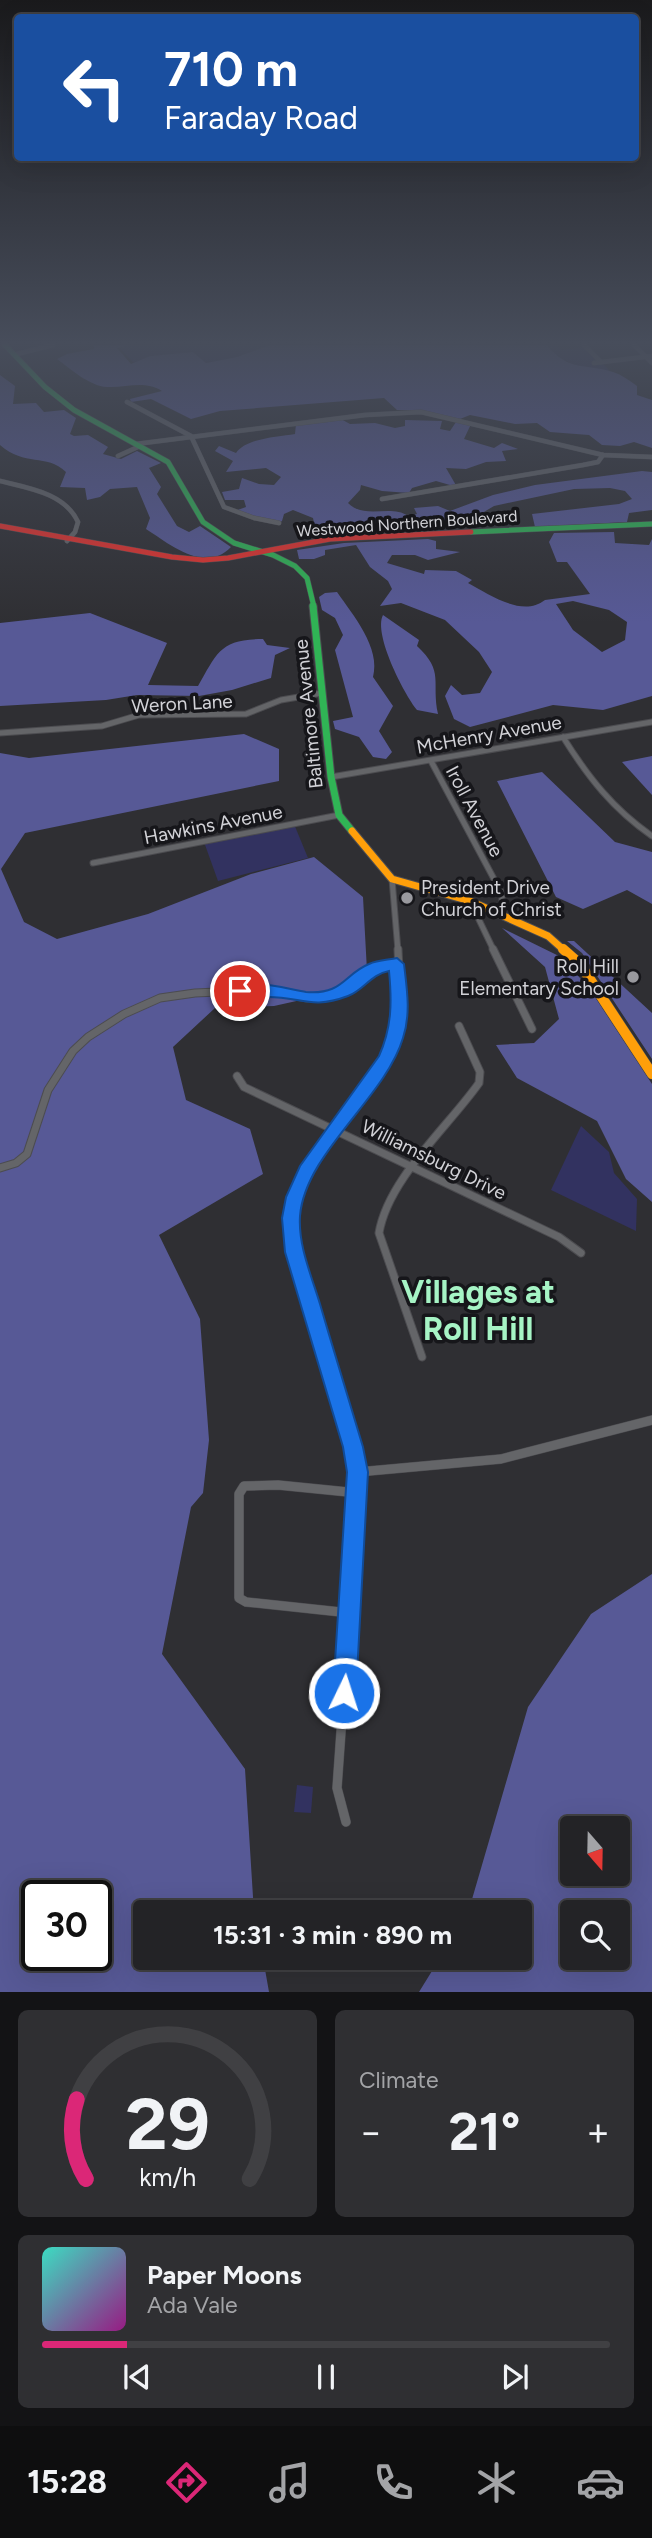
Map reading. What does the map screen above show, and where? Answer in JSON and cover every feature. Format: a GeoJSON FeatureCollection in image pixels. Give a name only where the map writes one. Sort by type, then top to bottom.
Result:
{"type":"FeatureCollection","features":[{"type":"Feature","properties":{"kind":"street"},"geometry":{"type":"LineString","coordinates":[[125,438],[168,462],[203,523],[234,542],[264,553]]}},
{"type":"Feature","properties":{"kind":"street"},"geometry":{"type":"LineString","coordinates":[[118,456],[138,445],[179,438]]}},
{"type":"Feature","properties":{"kind":"street"},"geometry":{"type":"LineString","coordinates":[[192,438],[224,507],[254,519],[279,523]]}},
{"type":"Feature","properties":{"kind":"street"},"geometry":{"type":"LineString","coordinates":[[531,438],[603,455],[652,457]]}},
{"type":"Feature","properties":{"kind":"street"},"geometry":{"type":"LineString","coordinates":[[382,499],[583,466],[598,462],[603,455]]}},
{"type":"Feature","properties":{"kind":"street"},"geometry":{"type":"LineString","coordinates":[[0,481],[37,491],[70,507],[78,522],[68,540]]}},
{"type":"Feature","properties":{"kind":"street","name":"Westwood Northern Boulevard"},"geometry":{"type":"LineString","coordinates":[[0,528],[184,559],[228,558],[264,553],[315,540],[348,537],[652,525]]}},
{"type":"Feature","properties":{"kind":"street","name":"Westwood Northern Boulevard"},"geometry":{"type":"LineString","coordinates":[[264,553],[283,554],[349,540],[652,525]]}},
{"type":"Feature","properties":{"kind":"street","name":"Baltimore Avenue"},"geometry":{"type":"LineString","coordinates":[[283,554],[304,574],[311,587],[331,777],[339,815],[392,879]]}},
{"type":"Feature","properties":{"kind":"street","name":"Weron Lane"},"geometry":{"type":"LineString","coordinates":[[0,733],[102,726],[139,715],[246,714],[281,700],[322,693]]}},
{"type":"Feature","properties":{"kind":"street","name":"McHenry Avenue"},"geometry":{"type":"LineString","coordinates":[[331,777],[652,722]]}},
{"type":"Feature","properties":{"kind":"street"},"geometry":{"type":"LineString","coordinates":[[563,737],[604,799],[621,815],[652,836]]}},
{"type":"Feature","properties":{"kind":"street","name":"Iroll Avenue"},"geometry":{"type":"LineString","coordinates":[[431,761],[502,894],[502,906],[495,911]]}},
{"type":"Feature","properties":{"kind":"street","name":"Hawkins Avenue"},"geometry":{"type":"LineString","coordinates":[[93,863],[339,815]]}},
{"type":"Feature","properties":{"kind":"street"},"geometry":{"type":"LineString","coordinates":[[346,1822],[337,1788],[358,1472],[295,1252],[292,1209],[300,1182],[334,1129],[385,1059],[395,1038],[400,1009],[397,924],[392,879],[470,901],[548,936],[575,958],[652,1074]]}},
{"type":"Feature","properties":{"kind":"street"},"geometry":{"type":"LineString","coordinates":[[470,901],[532,1028]]}},
{"type":"Feature","properties":{"kind":"street"},"geometry":{"type":"LineString","coordinates":[[0,1168],[16,1163],[27,1154],[48,1090],[73,1051],[88,1037],[131,1010],[160,998],[195,993],[263,990],[307,998],[326,997],[346,990],[373,968],[397,964]]}},
{"type":"Feature","properties":{"kind":"street"},"geometry":{"type":"LineString","coordinates":[[422,1357],[378,1226],[381,1214],[414,1167],[479,1083],[480,1072],[459,1026]]}},
{"type":"Feature","properties":{"kind":"street","name":"Williamsburg Drive"},"geometry":{"type":"LineString","coordinates":[[237,1076],[244,1087],[559,1237],[572,1244],[580,1253]]}},
{"type":"Feature","properties":{"kind":"street"},"geometry":{"type":"LineString","coordinates":[[358,1472],[501,1459],[652,1420]]}},
{"type":"Feature","properties":{"kind":"street"},"geometry":{"type":"LineString","coordinates":[[350,1613],[246,1602],[239,1598],[239,1494],[244,1486],[278,1485],[358,1493]]}},
{"type":"Feature","properties":{"kind":"shaded area"},"geometry":{"type":"Polygon","coordinates":[[[0,438],[93,438],[108,447],[103,454],[121,459],[137,451],[161,463],[149,468],[161,487],[157,494],[177,526],[189,532],[200,526],[231,547],[221,555],[210,558],[188,554],[146,529],[150,518],[137,487],[110,489],[100,497],[87,500],[85,488],[60,487],[66,472],[58,466],[18,456],[0,445],[0,438]]]}},
{"type":"Feature","properties":{"kind":"shaded area"},"geometry":{"type":"Polygon","coordinates":[[[267,438],[464,438],[494,448],[502,443],[518,449],[502,451],[506,461],[486,462],[466,469],[446,468],[457,487],[436,481],[412,488],[409,493],[382,491],[361,485],[360,490],[348,503],[362,511],[394,511],[408,516],[417,514],[414,508],[438,506],[450,511],[493,495],[535,485],[642,471],[652,472],[652,510],[629,513],[627,522],[535,527],[532,514],[619,504],[632,499],[625,491],[610,488],[574,489],[494,506],[467,522],[361,524],[356,526],[357,535],[315,528],[313,518],[293,510],[284,514],[279,523],[232,512],[246,507],[244,500],[225,500],[222,492],[239,489],[242,478],[259,484],[274,485],[281,477],[266,468],[226,472],[233,461],[215,451],[219,446],[236,453],[255,441],[267,438]]]}},
{"type":"Feature","properties":{"kind":"shaded area"},"geometry":{"type":"Polygon","coordinates":[[[593,438],[652,438],[652,448],[634,442],[620,446],[602,445],[593,438]]]}},
{"type":"Feature","properties":{"kind":"shaded area"},"geometry":{"type":"Polygon","coordinates":[[[614,532],[615,543],[649,545],[652,539],[652,696],[603,710],[553,705],[470,727],[454,719],[445,696],[451,685],[462,695],[480,693],[492,672],[479,652],[445,620],[401,603],[380,606],[392,589],[388,581],[370,567],[356,545],[325,550],[325,555],[314,559],[299,559],[297,550],[344,543],[428,539],[436,541],[436,549],[460,552],[428,560],[415,555],[392,555],[387,563],[424,574],[425,570],[456,571],[472,580],[468,583],[496,598],[526,606],[545,600],[590,594],[567,562],[557,562],[549,542],[554,533],[614,532]],[[573,601],[556,604],[573,630],[602,652],[625,640],[627,622],[609,610],[573,601]]]}},
{"type":"Feature","properties":{"kind":"shaded area"},"geometry":{"type":"Polygon","coordinates":[[[337,592],[364,632],[373,655],[373,677],[393,706],[379,731],[392,752],[386,759],[373,757],[359,737],[335,729],[333,721],[353,717],[335,650],[343,635],[335,618],[322,610],[319,597],[325,593],[337,592]]]}},
{"type":"Feature","properties":{"kind":"shaded area"},"geometry":{"type":"Polygon","coordinates":[[[90,613],[167,643],[148,685],[198,686],[221,650],[237,642],[263,639],[267,645],[290,648],[275,655],[271,678],[232,690],[199,696],[137,695],[106,700],[0,706],[0,623],[90,613]]]}},
{"type":"Feature","properties":{"kind":"shaded area"},"geometry":{"type":"Polygon","coordinates":[[[383,615],[419,640],[417,646],[426,655],[434,671],[438,714],[417,710],[405,691],[391,664],[382,636],[383,615]]]}},
{"type":"Feature","properties":{"kind":"shaded area"},"geometry":{"type":"Polygon","coordinates":[[[244,734],[279,749],[279,781],[25,833],[1,869],[24,922],[57,939],[148,914],[251,874],[314,857],[363,897],[367,971],[346,990],[274,1006],[215,1008],[173,1047],[186,1100],[250,1129],[263,1174],[159,1235],[200,1319],[209,1440],[203,1493],[191,1507],[162,1654],[245,1769],[253,1900],[133,1900],[133,1970],[265,1970],[269,1992],[0,1992],[0,753],[29,758],[244,734]]]}},
{"type":"Feature","properties":{"kind":"shaded area"},"geometry":{"type":"Polygon","coordinates":[[[652,756],[652,795],[622,762],[652,756]]]}},
{"type":"Feature","properties":{"kind":"shaded area"},"geometry":{"type":"Polygon","coordinates":[[[542,772],[615,842],[652,852],[652,904],[627,890],[583,909],[556,897],[497,781],[542,772]]]}},
{"type":"Feature","properties":{"kind":"shaded area"},"geometry":{"type":"Polygon","coordinates":[[[294,824],[308,858],[218,881],[204,842],[294,824]]]}},
{"type":"Feature","properties":{"kind":"shaded area"},"geometry":{"type":"Polygon","coordinates":[[[502,928],[565,959],[595,997],[652,1084],[652,1202],[626,1179],[597,1121],[517,1078],[496,1045],[534,1043],[559,1019],[545,967],[502,928]]]}},
{"type":"Feature","properties":{"kind":"shaded area"},"geometry":{"type":"Polygon","coordinates":[[[567,941],[574,941],[652,1013],[652,1059],[582,953],[567,941]]]}},
{"type":"Feature","properties":{"kind":"shaded area"},"geometry":{"type":"Polygon","coordinates":[[[581,1126],[609,1152],[614,1173],[637,1199],[636,1231],[551,1190],[581,1126]]]}},
{"type":"Feature","properties":{"kind":"shaded area"},"geometry":{"type":"Polygon","coordinates":[[[652,1574],[652,1992],[419,1992],[433,1970],[532,1970],[532,1900],[472,1900],[528,1707],[591,1614],[652,1574]]]}},
{"type":"Feature","properties":{"kind":"shaded area"},"geometry":{"type":"Polygon","coordinates":[[[297,1785],[313,1787],[311,1813],[294,1812],[297,1785]]]}},
{"type":"Feature","properties":{"kind":"traffic: fast"},"geometry":{"type":"LineString","coordinates":[[125,438],[168,462],[203,522],[234,543],[273,555],[295,566],[307,578],[312,592],[331,777],[339,815],[352,831]]}},
{"type":"Feature","properties":{"kind":"traffic: fast"},"geometry":{"type":"LineString","coordinates":[[471,532],[652,524]]}},
{"type":"Feature","properties":{"kind":"traffic: slow"},"geometry":{"type":"LineString","coordinates":[[352,831],[392,879],[470,901],[548,936],[580,964],[652,1074]]}},
{"type":"Feature","properties":{"kind":"traffic: jam"},"geometry":{"type":"LineString","coordinates":[[0,526],[172,557],[203,560],[228,558],[330,539],[471,532]]}},
{"type":"Feature","properties":{"kind":"place","name":"President Drive Church of Christ"},"geometry":{"type":"Point","coordinates":[407,898]}},
{"type":"Feature","properties":{"kind":"place","name":"Roll Hill Elementary School"},"geometry":{"type":"Point","coordinates":[633,977]}},
{"type":"Feature","properties":{"kind":"district","name":"Villages at Roll Hill"},"geometry":{"type":"Point","coordinates":[478,1310]}},
{"type":"Feature","properties":{"kind":"route"},"geometry":{"type":"LineString","coordinates":[[240,991],[272,991],[307,998],[326,997],[346,990],[373,968],[397,964],[400,1009],[395,1038],[385,1059],[306,1171],[295,1197],[291,1218],[295,1252],[358,1472],[344,1693]]}}]}
